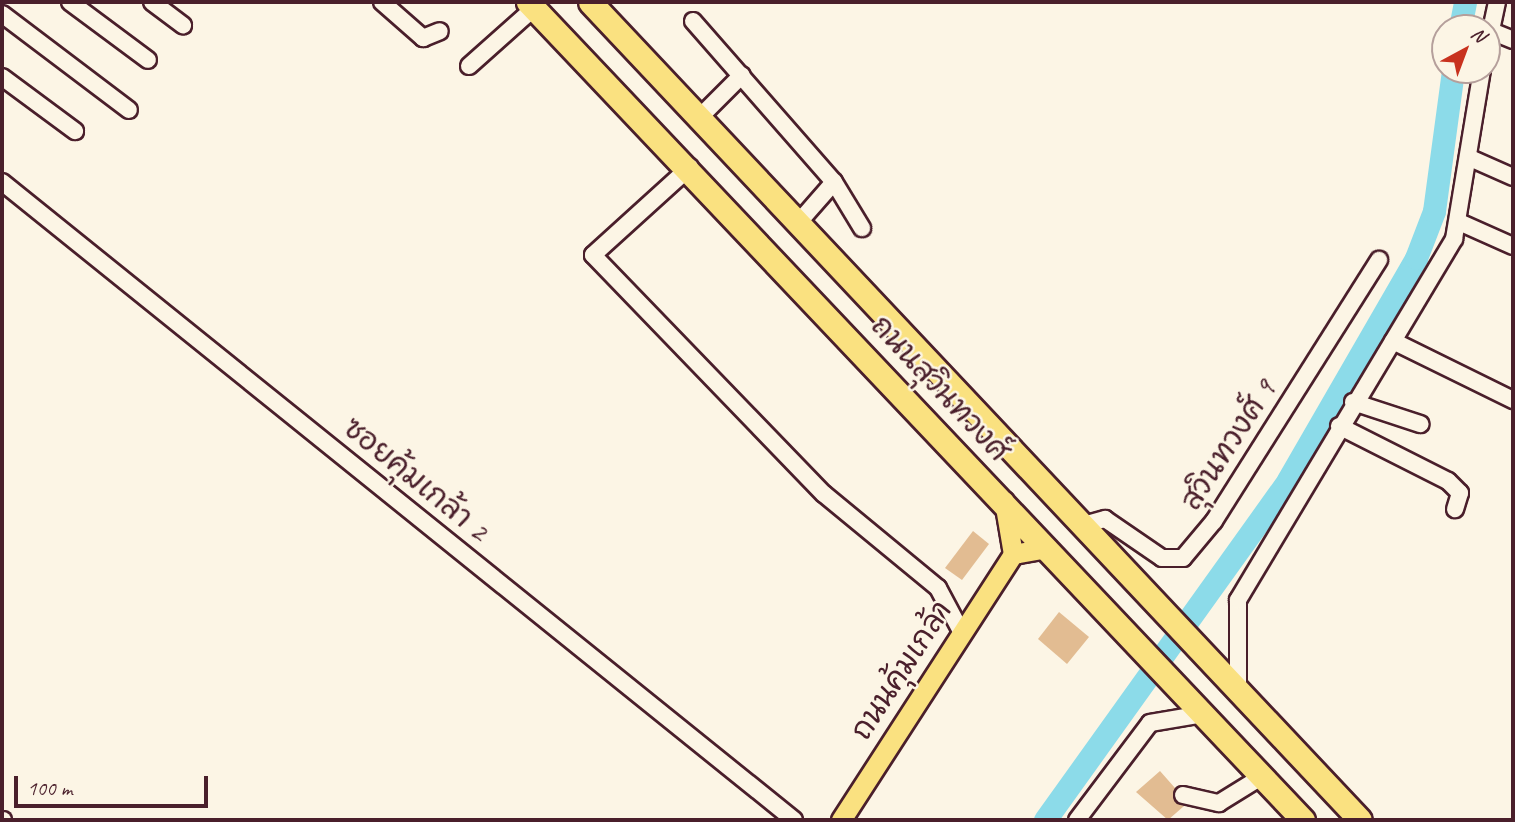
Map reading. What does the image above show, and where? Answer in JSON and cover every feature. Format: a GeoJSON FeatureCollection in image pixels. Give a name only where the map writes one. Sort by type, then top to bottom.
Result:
{"type":"FeatureCollection","features":[{"type":"Feature","properties":{"kind":"highway","name":"ถนนสุวินทวงศ์"},"geometry":{"type":"LineString","coordinates":[[590,2],[799,222],[1080,526],[1207,656],[1360,820]]}},
{"type":"Feature","properties":{"kind":"highway","name":"ถนนสุวินทวงศ์"},"geometry":{"type":"LineString","coordinates":[[534,4],[1303,820]]}},
{"type":"Feature","properties":{"kind":"main road"},"geometry":{"type":"LineString","coordinates":[[1004,501],[1013,554],[1047,548]]}},
{"type":"Feature","properties":{"kind":"main road","name":"ถนนคุ้มเกล้า"},"geometry":{"type":"LineString","coordinates":[[841,820],[1013,554]]}},
{"type":"Feature","properties":{"kind":"street"},"geometry":{"type":"LineString","coordinates":[[70,2],[148,60]]}},
{"type":"Feature","properties":{"kind":"street"},"geometry":{"type":"LineString","coordinates":[[152,2],[183,25]]}},
{"type":"Feature","properties":{"kind":"street"},"geometry":{"type":"LineString","coordinates":[[382,2],[423,38],[440,31]]}},
{"type":"Feature","properties":{"kind":"street"},"geometry":{"type":"LineString","coordinates":[[1504,2],[1513,4]]}},
{"type":"Feature","properties":{"kind":"street"},"geometry":{"type":"LineString","coordinates":[[469,66],[534,4]]}},
{"type":"Feature","properties":{"kind":"street"},"geometry":{"type":"LineString","coordinates":[[2,14],[129,110]]}},
{"type":"Feature","properties":{"kind":"street"},"geometry":{"type":"LineString","coordinates":[[693,21],[834,182],[862,228]]}},
{"type":"Feature","properties":{"kind":"street"},"geometry":{"type":"LineString","coordinates":[[700,117],[742,75]]}},
{"type":"Feature","properties":{"kind":"street"},"geometry":{"type":"LineString","coordinates":[[2,77],[75,131]]}},
{"type":"Feature","properties":{"kind":"street"},"geometry":{"type":"LineString","coordinates":[[1238,691],[1238,600],[1353,402],[1436,274],[1459,222],[1480,84]]}},
{"type":"Feature","properties":{"kind":"street"},"geometry":{"type":"LineString","coordinates":[[1469,158],[1513,177]]}},
{"type":"Feature","properties":{"kind":"street"},"geometry":{"type":"LineString","coordinates":[[690,167],[593,255],[824,494],[938,588],[961,631]]}},
{"type":"Feature","properties":{"kind":"street","name":"ซอยคุ้มเกล้า 2"},"geometry":{"type":"LineString","coordinates":[[2,181],[794,820]]}},
{"type":"Feature","properties":{"kind":"street"},"geometry":{"type":"LineString","coordinates":[[799,222],[834,182]]}},
{"type":"Feature","properties":{"kind":"street"},"geometry":{"type":"LineString","coordinates":[[1459,222],[1513,246]]}},
{"type":"Feature","properties":{"kind":"street","name":"สุวินทวงศ์ 9"},"geometry":{"type":"LineString","coordinates":[[1080,526],[1105,519],[1162,558],[1183,558],[1214,521],[1379,260]]}},
{"type":"Feature","properties":{"kind":"street"},"geometry":{"type":"LineString","coordinates":[[1393,341],[1513,400]]}},
{"type":"Feature","properties":{"kind":"street"},"geometry":{"type":"LineString","coordinates":[[1353,402],[1420,424]]}},
{"type":"Feature","properties":{"kind":"street"},"geometry":{"type":"LineString","coordinates":[[1339,426],[1448,481],[1460,493],[1455,509]]}},
{"type":"Feature","properties":{"kind":"street"},"geometry":{"type":"LineString","coordinates":[[1077,820],[1150,723],[1203,714]]}},
{"type":"Feature","properties":{"kind":"street"},"geometry":{"type":"LineString","coordinates":[[1182,795],[1219,803],[1261,778]]}},
{"type":"Feature","properties":{"kind":"building"},"geometry":{"type":"Polygon","coordinates":[[[973,531],[989,544],[962,580],[945,568],[973,531]]]}},
{"type":"Feature","properties":{"kind":"building"},"geometry":{"type":"Polygon","coordinates":[[[1059,612],[1089,637],[1067,664],[1038,639],[1059,612]]]}},
{"type":"Feature","properties":{"kind":"building"},"geometry":{"type":"Polygon","coordinates":[[[1160,771],[1175,788],[1175,802],[1184,806],[1168,820],[1136,792],[1160,771]]]}},
{"type":"Feature","properties":{"kind":"waterway"},"geometry":{"type":"LineString","coordinates":[[1463,14],[1465,2]]}},
{"type":"Feature","properties":{"kind":"waterway"},"geometry":{"type":"LineString","coordinates":[[1045,820],[1288,480],[1416,258],[1434,211],[1451,84]]}}]}
